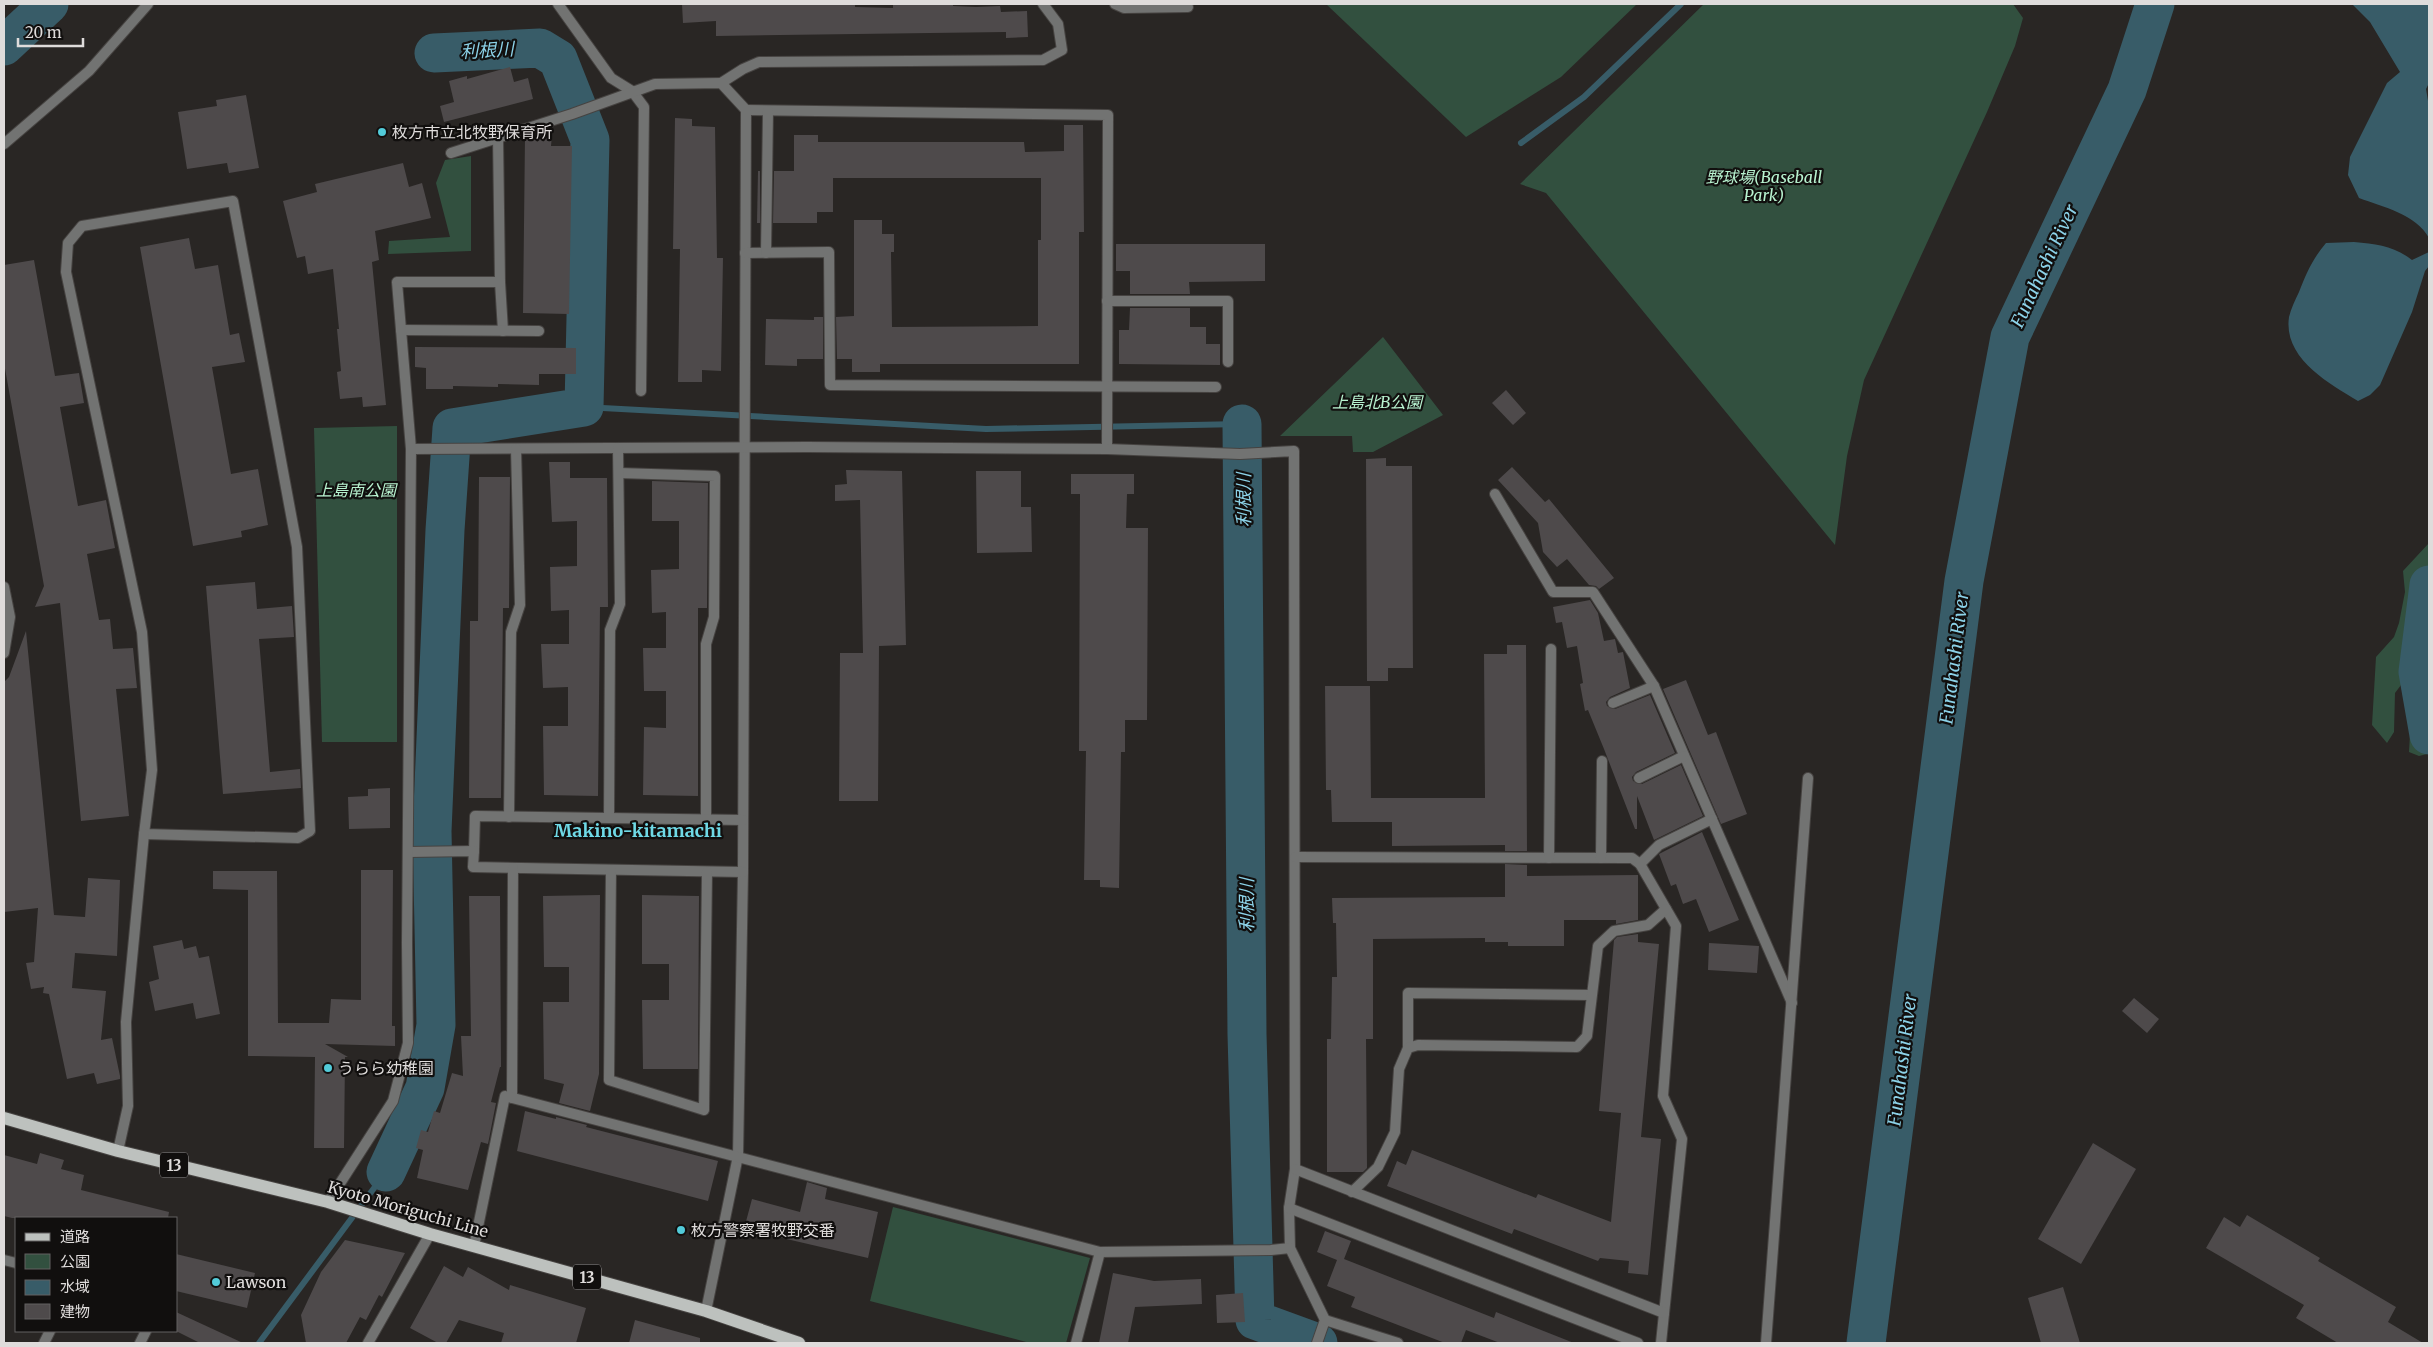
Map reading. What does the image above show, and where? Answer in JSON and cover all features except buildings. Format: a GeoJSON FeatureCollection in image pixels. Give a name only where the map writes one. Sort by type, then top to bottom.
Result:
{"type":"FeatureCollection","features":[{"type":"Feature","properties":{"kind":"main road","name":"Kyoto Moriguchi Line"},"geometry":{"type":"LineString","coordinates":[[4,1118],[118,1151],[328,1202],[430,1234],[706,1311],[799,1343]]}},
{"type":"Feature","properties":{"kind":"street"},"geometry":{"type":"LineString","coordinates":[[4,144],[89,71],[148,4]]}},
{"type":"Feature","properties":{"kind":"street"},"geometry":{"type":"LineString","coordinates":[[558,4],[611,78],[632,92],[644,107],[640,391]]}},
{"type":"Feature","properties":{"kind":"street"},"geometry":{"type":"LineString","coordinates":[[451,153],[572,114],[655,84],[721,83],[743,69],[759,62],[1043,60],[1062,50],[1058,24],[1043,4]]}},
{"type":"Feature","properties":{"kind":"street"},"geometry":{"type":"LineString","coordinates":[[1115,4],[1124,8],[1188,7]]}},
{"type":"Feature","properties":{"kind":"street"},"geometry":{"type":"LineString","coordinates":[[706,1311],[738,1156],[743,872],[746,110],[721,83]]}},
{"type":"Feature","properties":{"kind":"street"},"geometry":{"type":"LineString","coordinates":[[746,110],[1108,115],[1107,449]]}},
{"type":"Feature","properties":{"kind":"street"},"geometry":{"type":"LineString","coordinates":[[766,253],[768,110]]}},
{"type":"Feature","properties":{"kind":"street"},"geometry":{"type":"LineString","coordinates":[[498,137],[500,282],[503,331]]}},
{"type":"Feature","properties":{"kind":"street"},"geometry":{"type":"LineString","coordinates":[[118,1151],[128,1106],[126,1022],[144,834],[152,770],[142,632],[66,272],[68,243],[82,226],[233,201],[298,547],[310,830],[298,838],[144,834]]}},
{"type":"Feature","properties":{"kind":"street"},"geometry":{"type":"LineString","coordinates":[[745,253],[829,252],[830,385],[1216,387]]}},
{"type":"Feature","properties":{"kind":"street"},"geometry":{"type":"LineString","coordinates":[[328,1202],[393,1101],[408,1043],[411,449],[397,282],[500,282]]}},
{"type":"Feature","properties":{"kind":"street"},"geometry":{"type":"LineString","coordinates":[[1107,300],[1228,301],[1228,362]]}},
{"type":"Feature","properties":{"kind":"street"},"geometry":{"type":"LineString","coordinates":[[401,330],[539,332]]}},
{"type":"Feature","properties":{"kind":"street"},"geometry":{"type":"LineString","coordinates":[[411,449],[745,447],[1107,449],[1240,454],[1268,454],[1294,451],[1295,1169],[1289,1208],[1290,1248],[1323,1325],[1317,1343]]}},
{"type":"Feature","properties":{"kind":"street"},"geometry":{"type":"LineString","coordinates":[[609,818],[610,630],[620,604],[618,448]]}},
{"type":"Feature","properties":{"kind":"street"},"geometry":{"type":"LineString","coordinates":[[509,817],[511,632],[520,605],[516,449]]}},
{"type":"Feature","properties":{"kind":"street"},"geometry":{"type":"LineString","coordinates":[[619,473],[715,476],[714,617],[706,644],[706,819]]}},
{"type":"Feature","properties":{"kind":"street"},"geometry":{"type":"LineString","coordinates":[[1495,494],[1553,592],[1593,592],[1654,686],[1792,1003]]}},
{"type":"Feature","properties":{"kind":"street"},"geometry":{"type":"LineString","coordinates":[[4,587],[10,617],[4,653]]}},
{"type":"Feature","properties":{"kind":"street"},"geometry":{"type":"LineString","coordinates":[[1549,858],[1550,649]]}},
{"type":"Feature","properties":{"kind":"street"},"geometry":{"type":"LineString","coordinates":[[1613,703],[1654,686]]}},
{"type":"Feature","properties":{"kind":"street"},"geometry":{"type":"LineString","coordinates":[[1639,778],[1684,756]]}},
{"type":"Feature","properties":{"kind":"street"},"geometry":{"type":"LineString","coordinates":[[1602,761],[1602,858]]}},
{"type":"Feature","properties":{"kind":"street"},"geometry":{"type":"LineString","coordinates":[[1766,1343],[1808,778]]}},
{"type":"Feature","properties":{"kind":"street"},"geometry":{"type":"LineString","coordinates":[[743,820],[475,816],[473,867],[743,872]]}},
{"type":"Feature","properties":{"kind":"street"},"geometry":{"type":"LineString","coordinates":[[1640,864],[1658,845],[1712,819]]}},
{"type":"Feature","properties":{"kind":"street"},"geometry":{"type":"LineString","coordinates":[[408,852],[474,851]]}},
{"type":"Feature","properties":{"kind":"street"},"geometry":{"type":"LineString","coordinates":[[1295,857],[1632,858],[1640,864],[1676,926],[1663,1096],[1682,1139],[1661,1343]]}},
{"type":"Feature","properties":{"kind":"street"},"geometry":{"type":"LineString","coordinates":[[512,1098],[513,868]]}},
{"type":"Feature","properties":{"kind":"street"},"geometry":{"type":"LineString","coordinates":[[611,870],[609,1080],[704,1110],[707,872]]}},
{"type":"Feature","properties":{"kind":"street"},"geometry":{"type":"LineString","coordinates":[[1408,1048],[1418,1045],[1577,1047],[1587,1036],[1598,946],[1614,932],[1648,925],[1666,909]]}},
{"type":"Feature","properties":{"kind":"street"},"geometry":{"type":"LineString","coordinates":[[1352,1192],[1378,1167],[1396,1132],[1399,1069],[1408,1048],[1408,993],[1592,995]]}},
{"type":"Feature","properties":{"kind":"street"},"geometry":{"type":"LineString","coordinates":[[474,1246],[505,1096],[1100,1252],[1271,1250],[1290,1248]]}},
{"type":"Feature","properties":{"kind":"street"},"geometry":{"type":"LineString","coordinates":[[1295,1169],[1664,1313]]}},
{"type":"Feature","properties":{"kind":"street"},"geometry":{"type":"LineString","coordinates":[[1289,1208],[1638,1343]]}},
{"type":"Feature","properties":{"kind":"street"},"geometry":{"type":"LineString","coordinates":[[368,1343],[430,1234]]}},
{"type":"Feature","properties":{"kind":"street"},"geometry":{"type":"LineString","coordinates":[[1076,1343],[1100,1252]]}},
{"type":"Feature","properties":{"kind":"street"},"geometry":{"type":"LineString","coordinates":[[1323,1325],[1398,1343]]}},
{"type":"Feature","properties":{"kind":"green space"},"geometry":{"type":"Polygon","coordinates":[[[1326,4],[1637,4],[1561,77],[1466,137],[1326,4]]]}},
{"type":"Feature","properties":{"kind":"green space","name":"野球場(Baseball Park)"},"geometry":{"type":"Polygon","coordinates":[[[1704,4],[2013,4],[2023,18],[2015,46],[1987,112],[1864,380],[1847,456],[1835,545],[1546,193],[1520,184],[1704,4]]]}},
{"type":"Feature","properties":{"kind":"green space"},"geometry":{"type":"Polygon","coordinates":[[[471,156],[471,251],[388,254],[389,241],[450,237],[436,183],[445,160],[471,156]]]}},
{"type":"Feature","properties":{"kind":"green space","name":"上島北B公園"},"geometry":{"type":"Polygon","coordinates":[[[1383,337],[1443,415],[1373,452],[1353,452],[1352,436],[1280,436],[1383,337]]]}},
{"type":"Feature","properties":{"kind":"green space","name":"上島南公園"},"geometry":{"type":"Polygon","coordinates":[[[397,426],[397,742],[322,742],[314,428],[397,426]]]}},
{"type":"Feature","properties":{"kind":"green space"},"geometry":{"type":"Polygon","coordinates":[[[2429,543],[2429,751],[2427,754],[2419,756],[2409,752],[2410,734],[2401,685],[2395,693],[2394,732],[2387,743],[2372,725],[2376,657],[2394,637],[2399,623],[2405,592],[2403,571],[2429,543]]]}},
{"type":"Feature","properties":{"kind":"green space"},"geometry":{"type":"Polygon","coordinates":[[[893,1207],[1090,1258],[1066,1343],[1030,1343],[870,1301],[893,1207]]]}},
{"type":"Feature","properties":{"kind":"water"},"geometry":{"type":"Polygon","coordinates":[[[2352,4],[2429,4],[2429,83],[2426,89],[2429,107],[2429,238],[2416,223],[2407,217],[2359,198],[2348,175],[2350,157],[2387,83],[2400,72],[2370,22],[2352,4]]]}},
{"type":"Feature","properties":{"kind":"water"},"geometry":{"type":"Polygon","coordinates":[[[2354,242],[2385,246],[2412,260],[2429,252],[2429,266],[2425,271],[2412,312],[2380,385],[2370,395],[2358,401],[2310,368],[2300,357],[2293,345],[2289,332],[2289,317],[2292,308],[2317,254],[2326,243],[2354,242]]]}},
{"type":"Feature","properties":{"kind":"waterway"},"geometry":{"type":"LineString","coordinates":[[4,46],[49,4]]}},
{"type":"Feature","properties":{"kind":"waterway"},"geometry":{"type":"LineString","coordinates":[[1521,143],[1584,97],[1681,4]]}},
{"type":"Feature","properties":{"kind":"waterway","name":"Funahashi River"},"geometry":{"type":"LineString","coordinates":[[1866,1343],[1964,581],[2010,337],[2127,90],[2155,4]]}},
{"type":"Feature","properties":{"kind":"waterway"},"geometry":{"type":"LineString","coordinates":[[386,1172],[425,1088],[436,1025],[432,831],[445,530],[452,428],[584,407],[590,140],[558,59],[540,48],[434,53]]}},
{"type":"Feature","properties":{"kind":"waterway"},"geometry":{"type":"LineString","coordinates":[[584,407],[986,429],[1242,424]]}},
{"type":"Feature","properties":{"kind":"waterway","name":"利根川"},"geometry":{"type":"LineString","coordinates":[[1242,424],[1247,1034],[1255,1320],[1318,1343]]}},
{"type":"Feature","properties":{"kind":"waterway"},"geometry":{"type":"LineString","coordinates":[[2429,585],[2418,672],[2429,735]]}},
{"type":"Feature","properties":{"kind":"waterway"},"geometry":{"type":"LineString","coordinates":[[259,1343],[386,1172]]}},
{"type":"Feature","properties":{"kind":"place","name":"枚方市立北牧野保育所"},"geometry":{"type":"Point","coordinates":[382,132]}},
{"type":"Feature","properties":{"kind":"place","name":"うらら幼稚園"},"geometry":{"type":"Point","coordinates":[328,1068]}},
{"type":"Feature","properties":{"kind":"place","name":"枚方警察署牧野交番"},"geometry":{"type":"Point","coordinates":[681,1230]}},
{"type":"Feature","properties":{"kind":"place","name":"Lawson"},"geometry":{"type":"Point","coordinates":[216,1282]}},
{"type":"Feature","properties":{"kind":"district","name":"Makino-kitamachi"},"geometry":{"type":"Point","coordinates":[638,830]}}]}
